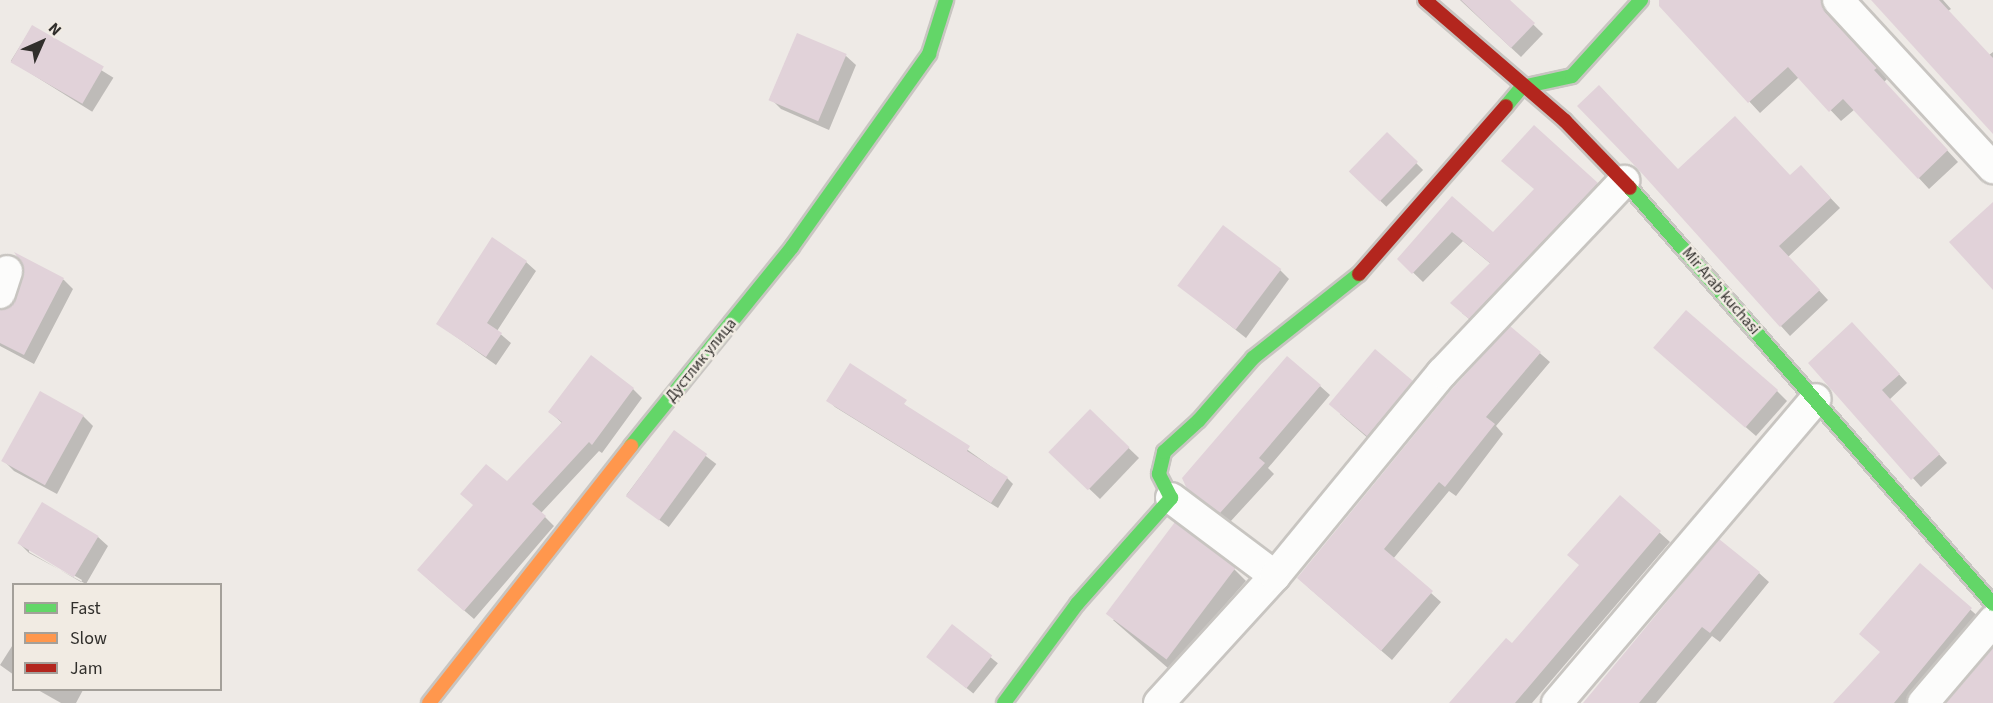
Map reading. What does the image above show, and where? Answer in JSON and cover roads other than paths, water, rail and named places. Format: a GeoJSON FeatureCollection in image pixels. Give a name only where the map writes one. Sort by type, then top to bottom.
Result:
{"type":"FeatureCollection","features":[{"type":"Feature","properties":{"kind":"street","name":"Дустлик улица"},"geometry":{"type":"LineString","coordinates":[[429,703],[467,650],[792,247],[929,54],[946,0]]}},
{"type":"Feature","properties":{"kind":"street","name":"Mir Arab kuchasi"},"geometry":{"type":"LineString","coordinates":[[1425,0],[1522,87],[1565,121],[1624,182],[1993,604]]}},
{"type":"Feature","properties":{"kind":"street"},"geometry":{"type":"LineString","coordinates":[[1275,576],[1171,498],[1159,474],[1164,452],[1199,420],[1253,358],[1351,283],[1522,87],[1572,76],[1641,0]]}},
{"type":"Feature","properties":{"kind":"street"},"geometry":{"type":"LineString","coordinates":[[1838,0],[1993,168]]}},
{"type":"Feature","properties":{"kind":"street"},"geometry":{"type":"LineString","coordinates":[[1159,703],[1275,576],[1442,373],[1624,182]]}},
{"type":"Feature","properties":{"kind":"street"},"geometry":{"type":"LineString","coordinates":[[1557,703],[1816,399]]}},
{"type":"Feature","properties":{"kind":"street"},"geometry":{"type":"LineString","coordinates":[[1005,703],[1077,604],[1171,498]]}},
{"type":"Feature","properties":{"kind":"street"},"geometry":{"type":"LineString","coordinates":[[1923,703],[1993,621]]}}]}
